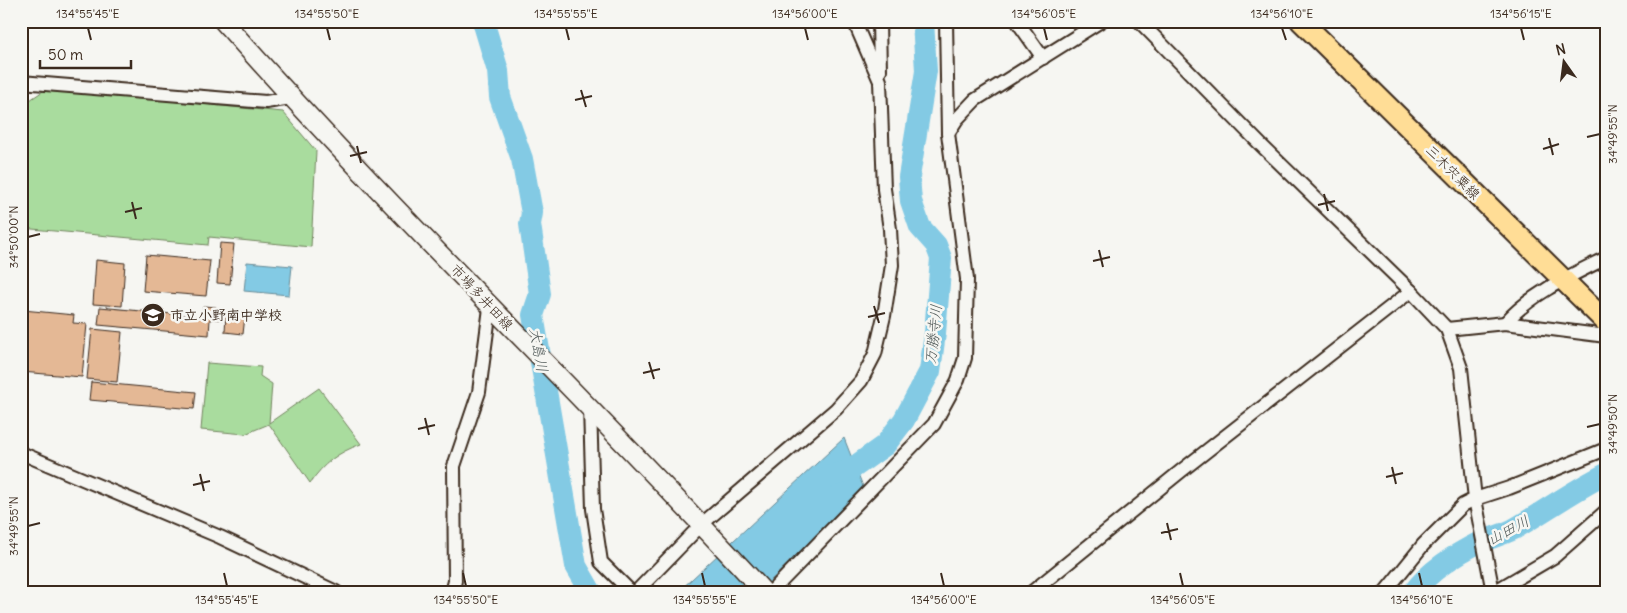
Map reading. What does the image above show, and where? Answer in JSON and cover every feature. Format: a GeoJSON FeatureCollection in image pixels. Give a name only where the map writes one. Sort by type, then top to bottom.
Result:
{"type":"FeatureCollection","features":[{"type":"Feature","properties":{"kind":"main road","name":"市場多井田線"},"geometry":{"type":"LineString","coordinates":[[223,21],[291,98],[453,265],[490,308],[590,407],[765,590]]}},
{"type":"Feature","properties":{"kind":"main road","name":"三木宍粟線"},"geometry":{"type":"LineString","coordinates":[[1308,24],[1606,322]]}},
{"type":"Feature","properties":{"kind":"street"},"geometry":{"type":"LineString","coordinates":[[854,21],[880,81]]}},
{"type":"Feature","properties":{"kind":"street"},"geometry":{"type":"LineString","coordinates":[[636,592],[836,408],[861,381],[875,354],[884,316],[892,265],[890,229],[884,189],[879,21]]}},
{"type":"Feature","properties":{"kind":"street"},"geometry":{"type":"LineString","coordinates":[[765,590],[934,424],[958,380],[965,358],[967,279],[948,133],[946,21]]}},
{"type":"Feature","properties":{"kind":"street"},"geometry":{"type":"LineString","coordinates":[[1017,21],[1042,58]]}},
{"type":"Feature","properties":{"kind":"street"},"geometry":{"type":"LineString","coordinates":[[948,133],[975,100],[1101,21]]}},
{"type":"Feature","properties":{"kind":"street"},"geometry":{"type":"LineString","coordinates":[[1139,21],[1447,329],[1461,368],[1476,503],[1493,589],[1555,556],[1606,512]]}},
{"type":"Feature","properties":{"kind":"street"},"geometry":{"type":"LineString","coordinates":[[21,82],[266,102],[291,98]]}},
{"type":"Feature","properties":{"kind":"street"},"geometry":{"type":"LineString","coordinates":[[1505,323],[1519,307],[1563,280],[1606,258]]}},
{"type":"Feature","properties":{"kind":"street"},"geometry":{"type":"LineString","coordinates":[[1032,592],[1188,465],[1411,291]]}},
{"type":"Feature","properties":{"kind":"street"},"geometry":{"type":"LineString","coordinates":[[452,592],[455,581],[454,466],[478,392],[490,308]]}},
{"type":"Feature","properties":{"kind":"street"},"geometry":{"type":"LineString","coordinates":[[1447,329],[1505,323],[1606,336]]}},
{"type":"Feature","properties":{"kind":"street"},"geometry":{"type":"LineString","coordinates":[[590,407],[593,509],[601,562],[631,592]]}},
{"type":"Feature","properties":{"kind":"street"},"geometry":{"type":"LineString","coordinates":[[1385,592],[1423,545],[1464,505],[1476,503],[1606,449]]}},
{"type":"Feature","properties":{"kind":"street"},"geometry":{"type":"LineString","coordinates":[[21,453],[220,537],[336,592]]}},
{"type":"Feature","properties":{"kind":"green space"},"geometry":{"type":"Polygon","coordinates":[[[46,89],[283,112],[316,151],[311,247],[209,237],[208,245],[21,228],[21,131],[24,104],[46,89]]]}},
{"type":"Feature","properties":{"kind":"green space"},"geometry":{"type":"Polygon","coordinates":[[[207,363],[261,367],[260,376],[272,384],[269,423],[319,388],[361,444],[332,459],[310,483],[269,424],[245,434],[201,430],[207,363]]]}},
{"type":"Feature","properties":{"kind":"water"},"geometry":{"type":"Polygon","coordinates":[[[247,262],[292,266],[289,295],[244,291],[247,262]]]}},
{"type":"Feature","properties":{"kind":"water"},"geometry":{"type":"Polygon","coordinates":[[[844,438],[864,489],[759,592],[678,592],[844,438]]]}},
{"type":"Feature","properties":{"kind":"building"},"geometry":{"type":"Polygon","coordinates":[[[220,243],[234,244],[230,284],[217,283],[220,243]]]}},
{"type":"Feature","properties":{"kind":"building"},"geometry":{"type":"Polygon","coordinates":[[[146,255],[210,261],[206,296],[143,291],[146,255]]]}},
{"type":"Feature","properties":{"kind":"building"},"geometry":{"type":"Polygon","coordinates":[[[96,260],[125,263],[122,306],[93,304],[96,260]]]}},
{"type":"Feature","properties":{"kind":"building"},"geometry":{"type":"Polygon","coordinates":[[[203,306],[216,307],[215,319],[210,319],[209,335],[98,325],[100,307],[203,317],[203,306]]]}},
{"type":"Feature","properties":{"kind":"building"},"geometry":{"type":"Polygon","coordinates":[[[23,310],[74,315],[73,323],[87,324],[82,377],[21,372],[23,310]]]}},
{"type":"Feature","properties":{"kind":"building"},"geometry":{"type":"Polygon","coordinates":[[[215,312],[227,313],[226,320],[215,319],[215,312]]]}},
{"type":"Feature","properties":{"kind":"building"},"geometry":{"type":"Polygon","coordinates":[[[226,314],[245,316],[243,334],[225,332],[226,314]]]}},
{"type":"Feature","properties":{"kind":"building"},"geometry":{"type":"Polygon","coordinates":[[[92,329],[122,332],[117,382],[87,379],[92,329]]]}},
{"type":"Feature","properties":{"kind":"building"},"geometry":{"type":"Polygon","coordinates":[[[91,382],[196,392],[194,409],[89,400],[91,382]]]}},
{"type":"Feature","properties":{"kind":"building"},"geometry":{"type":"Polygon","coordinates":[[[251,587],[263,592],[249,592],[251,587]]]}},
{"type":"Feature","properties":{"kind":"building"},"geometry":{"type":"Polygon","coordinates":[[[309,588],[320,592],[307,592],[309,588]]]}},
{"type":"Feature","properties":{"kind":"waterway","name":"大島川"},"geometry":{"type":"LineString","coordinates":[[483,21],[498,71],[500,97],[522,159],[532,213],[530,224],[540,294],[533,315],[576,566],[591,592]]}},
{"type":"Feature","properties":{"kind":"waterway","name":"万勝寺川"},"geometry":{"type":"LineString","coordinates":[[828,477],[850,470],[885,445],[904,420],[930,371],[941,258],[936,245],[920,227],[911,201],[909,177],[926,71],[923,21]]}},
{"type":"Feature","properties":{"kind":"waterway","name":"山田川"},"geometry":{"type":"LineString","coordinates":[[1414,592],[1427,577],[1461,552],[1514,529],[1606,474]]}},
{"type":"Feature","properties":{"kind":"place","name":"市立小野南中学校"},"geometry":{"type":"Point","coordinates":[153,315]}}]}
